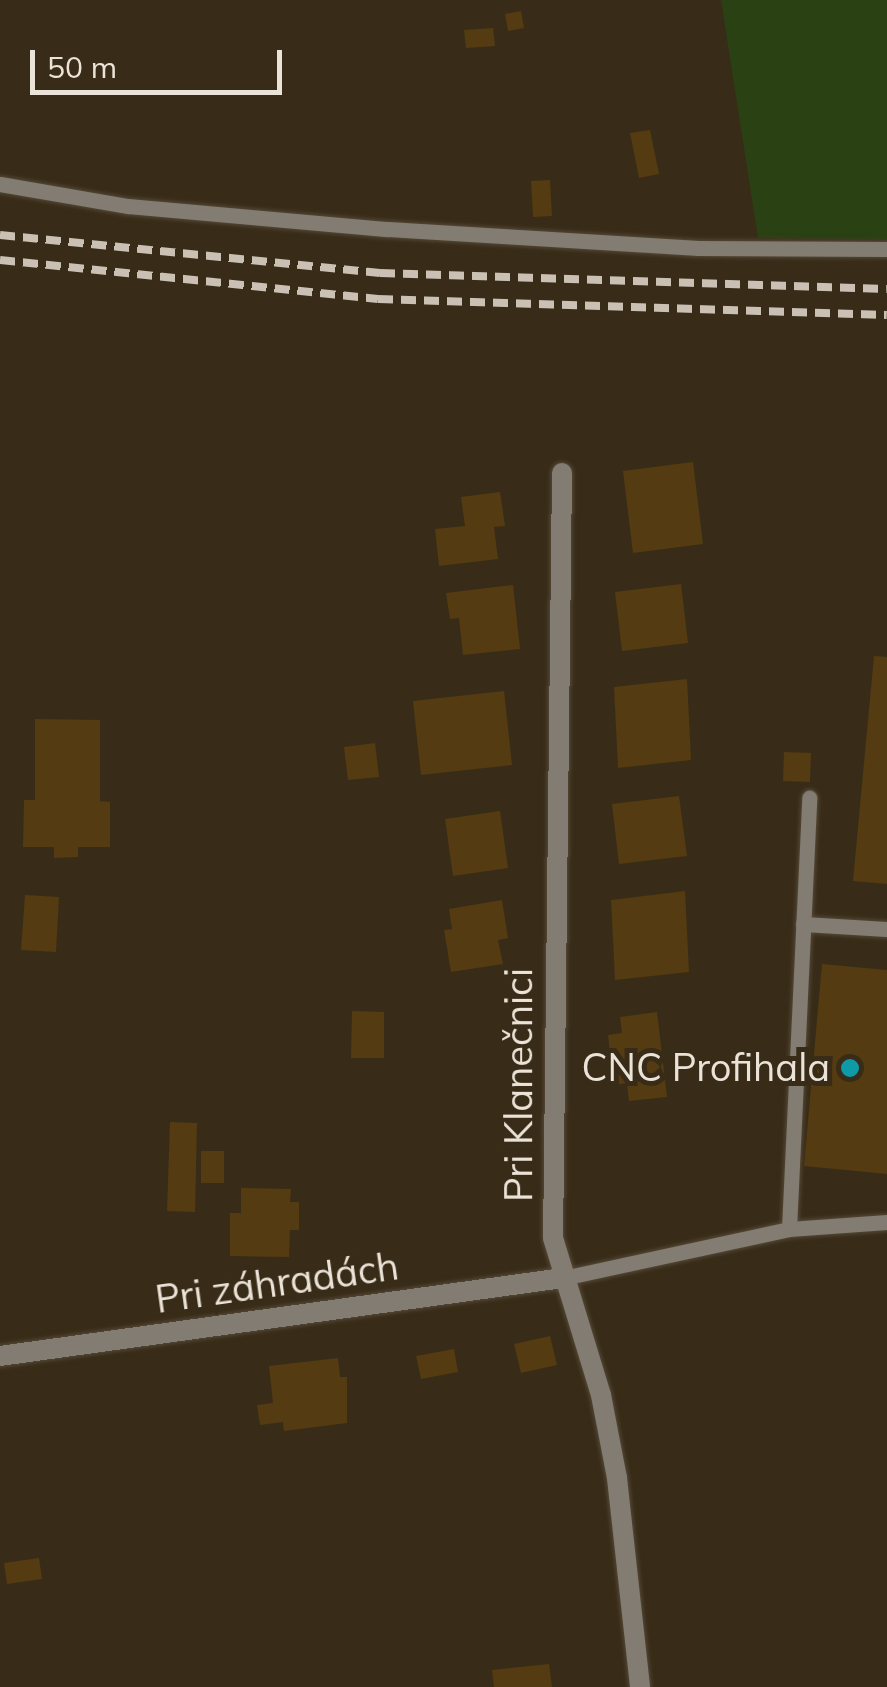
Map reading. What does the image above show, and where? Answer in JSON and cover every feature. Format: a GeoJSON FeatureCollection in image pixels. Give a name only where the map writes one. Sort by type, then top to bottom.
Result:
{"type":"FeatureCollection","features":[{"type":"Feature","properties":{"kind":"street","name":"Pri Klanečnici"},"geometry":{"type":"LineString","coordinates":[[562,473],[554,1238],[601,1396],[617,1478],[640,1687]]}},
{"type":"Feature","properties":{"kind":"street","name":"Pri záhradách"},"geometry":{"type":"LineString","coordinates":[[0,1356],[563,1278]]}},
{"type":"Feature","properties":{"kind":"lane"},"geometry":{"type":"LineString","coordinates":[[0,184],[128,206],[388,230],[698,248],[887,249]]}},
{"type":"Feature","properties":{"kind":"lane"},"geometry":{"type":"LineString","coordinates":[[789,1229],[809,797]]}},
{"type":"Feature","properties":{"kind":"lane"},"geometry":{"type":"LineString","coordinates":[[803,924],[887,929]]}},
{"type":"Feature","properties":{"kind":"lane"},"geometry":{"type":"LineString","coordinates":[[563,1278],[789,1229],[887,1222]]}},
{"type":"Feature","properties":{"kind":"green space"},"geometry":{"type":"Polygon","coordinates":[[[721,0],[887,0],[887,239],[758,238],[721,0]]]}},
{"type":"Feature","properties":{"kind":"building"},"geometry":{"type":"Polygon","coordinates":[[[521,11],[524,28],[508,31],[505,14],[521,11]]]}},
{"type":"Feature","properties":{"kind":"building"},"geometry":{"type":"Polygon","coordinates":[[[493,28],[495,46],[466,48],[464,30],[493,28]]]}},
{"type":"Feature","properties":{"kind":"building"},"geometry":{"type":"Polygon","coordinates":[[[650,130],[659,174],[639,178],[630,133],[650,130]]]}},
{"type":"Feature","properties":{"kind":"building"},"geometry":{"type":"Polygon","coordinates":[[[550,180],[552,216],[533,217],[531,181],[550,180]]]}},
{"type":"Feature","properties":{"kind":"building"},"geometry":{"type":"Polygon","coordinates":[[[693,462],[703,544],[633,553],[623,471],[693,462]]]}},
{"type":"Feature","properties":{"kind":"building"},"geometry":{"type":"Polygon","coordinates":[[[500,492],[505,526],[494,527],[498,559],[439,566],[435,529],[465,526],[461,497],[500,492]]]}},
{"type":"Feature","properties":{"kind":"building"},"geometry":{"type":"Polygon","coordinates":[[[681,584],[688,643],[622,651],[615,592],[681,584]]]}},
{"type":"Feature","properties":{"kind":"building"},"geometry":{"type":"Polygon","coordinates":[[[513,585],[520,649],[463,655],[459,618],[450,619],[446,593],[513,585]]]}},
{"type":"Feature","properties":{"kind":"building"},"geometry":{"type":"Polygon","coordinates":[[[874,656],[887,657],[887,884],[853,881],[874,656]]]}},
{"type":"Feature","properties":{"kind":"building"},"geometry":{"type":"Polygon","coordinates":[[[687,679],[691,760],[618,768],[614,687],[687,679]]]}},
{"type":"Feature","properties":{"kind":"building"},"geometry":{"type":"Polygon","coordinates":[[[504,691],[512,765],[421,775],[413,701],[504,691]]]}},
{"type":"Feature","properties":{"kind":"building"},"geometry":{"type":"Polygon","coordinates":[[[35,719],[100,720],[100,801],[110,802],[110,847],[78,847],[78,857],[54,858],[54,847],[23,847],[24,800],[35,800],[35,719]]]}},
{"type":"Feature","properties":{"kind":"building"},"geometry":{"type":"Polygon","coordinates":[[[375,743],[379,777],[348,780],[344,747],[375,743]]]}},
{"type":"Feature","properties":{"kind":"building"},"geometry":{"type":"Polygon","coordinates":[[[784,752],[811,753],[810,782],[783,781],[784,752]]]}},
{"type":"Feature","properties":{"kind":"building"},"geometry":{"type":"Polygon","coordinates":[[[679,796],[687,856],[619,864],[612,804],[679,796]]]}},
{"type":"Feature","properties":{"kind":"building"},"geometry":{"type":"Polygon","coordinates":[[[500,811],[508,868],[453,876],[445,819],[500,811]]]}},
{"type":"Feature","properties":{"kind":"building"},"geometry":{"type":"Polygon","coordinates":[[[685,891],[689,972],[615,980],[611,900],[685,891]]]}},
{"type":"Feature","properties":{"kind":"building"},"geometry":{"type":"Polygon","coordinates":[[[25,895],[59,897],[56,952],[21,950],[25,895]]]}},
{"type":"Feature","properties":{"kind":"building"},"geometry":{"type":"Polygon","coordinates":[[[502,900],[508,938],[498,940],[503,964],[451,972],[444,930],[452,929],[449,909],[502,900]]]}},
{"type":"Feature","properties":{"kind":"building","name":"CNC Profihala"},"geometry":{"type":"Polygon","coordinates":[[[822,964],[887,970],[887,1174],[804,1166],[822,964]]]}},
{"type":"Feature","properties":{"kind":"building"},"geometry":{"type":"Polygon","coordinates":[[[352,1011],[384,1012],[384,1058],[351,1058],[352,1011]]]}},
{"type":"Feature","properties":{"kind":"building"},"geometry":{"type":"Polygon","coordinates":[[[657,1012],[667,1097],[629,1101],[627,1083],[614,1085],[608,1035],[622,1033],[620,1017],[657,1012]]]}},
{"type":"Feature","properties":{"kind":"building"},"geometry":{"type":"Polygon","coordinates":[[[170,1122],[197,1123],[195,1212],[167,1211],[170,1122]]]}},
{"type":"Feature","properties":{"kind":"building"},"geometry":{"type":"Polygon","coordinates":[[[201,1151],[224,1151],[224,1183],[201,1183],[201,1151]]]}},
{"type":"Feature","properties":{"kind":"building"},"geometry":{"type":"Polygon","coordinates":[[[241,1188],[291,1189],[290,1202],[299,1202],[299,1230],[290,1230],[289,1257],[230,1256],[230,1213],[241,1213],[241,1188]]]}},
{"type":"Feature","properties":{"kind":"building"},"geometry":{"type":"Polygon","coordinates":[[[550,1336],[557,1365],[521,1373],[514,1344],[550,1336]]]}},
{"type":"Feature","properties":{"kind":"building"},"geometry":{"type":"Polygon","coordinates":[[[454,1349],[458,1372],[421,1379],[416,1356],[454,1349]]]}},
{"type":"Feature","properties":{"kind":"building"},"geometry":{"type":"Polygon","coordinates":[[[338,1358],[340,1377],[347,1377],[347,1423],[284,1431],[283,1422],[260,1425],[257,1405],[273,1403],[269,1366],[338,1358]]]}},
{"type":"Feature","properties":{"kind":"building"},"geometry":{"type":"Polygon","coordinates":[[[39,1558],[42,1579],[7,1584],[4,1563],[39,1558]]]}},
{"type":"Feature","properties":{"kind":"building"},"geometry":{"type":"Polygon","coordinates":[[[549,1664],[552,1687],[494,1687],[492,1670],[549,1664]]]}},
{"type":"Feature","properties":{"kind":"railway"},"geometry":{"type":"LineString","coordinates":[[0,235],[380,273],[887,289]]}},
{"type":"Feature","properties":{"kind":"railway"},"geometry":{"type":"LineString","coordinates":[[0,260],[378,299],[887,315]]}},
{"type":"Feature","properties":{"kind":"place","name":"CNC Profihala"},"geometry":{"type":"Point","coordinates":[850,1068]}}]}
